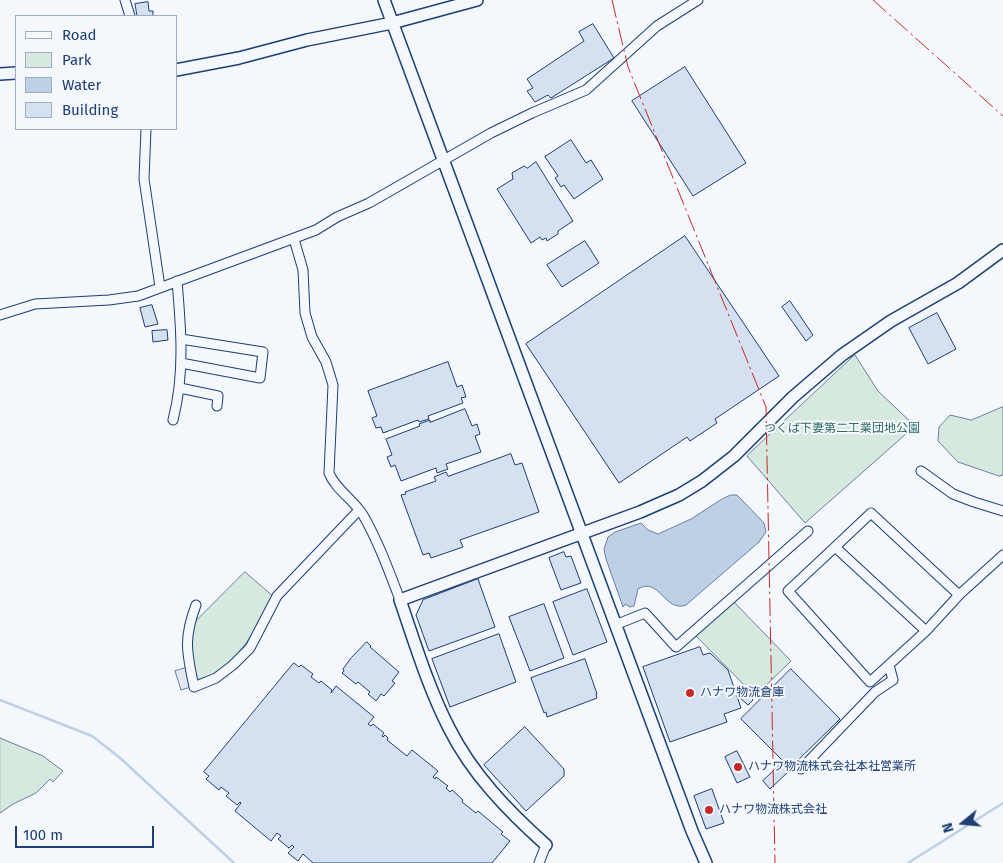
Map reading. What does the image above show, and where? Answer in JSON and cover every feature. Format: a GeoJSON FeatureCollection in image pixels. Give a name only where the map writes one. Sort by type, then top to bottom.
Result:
{"type":"FeatureCollection","features":[{"type":"Feature","properties":{"kind":"street"},"geometry":{"type":"LineString","coordinates":[[125,0],[130,15]]}},
{"type":"Feature","properties":{"kind":"street"},"geometry":{"type":"LineString","coordinates":[[384,0],[692,831],[706,863]]}},
{"type":"Feature","properties":{"kind":"street"},"geometry":{"type":"LineString","coordinates":[[178,70],[239,58],[307,40],[392,23],[476,0]]}},
{"type":"Feature","properties":{"kind":"street"},"geometry":{"type":"LineString","coordinates":[[0,315],[36,304],[108,300],[138,296],[263,248],[294,239],[369,203],[499,128],[586,90],[657,26],[698,0]]}},
{"type":"Feature","properties":{"kind":"street"},"geometry":{"type":"LineString","coordinates":[[0,74],[15,73]]}},
{"type":"Feature","properties":{"kind":"street"},"geometry":{"type":"LineString","coordinates":[[146,130],[144,179],[160,287]]}},
{"type":"Feature","properties":{"kind":"street"},"geometry":{"type":"LineString","coordinates":[[294,239],[303,270],[305,313],[312,337],[326,362],[333,385],[330,473],[333,481],[359,510],[380,550],[400,600],[430,686],[449,729],[486,784],[511,813],[546,845],[540,863]]}},
{"type":"Feature","properties":{"kind":"street"},"geometry":{"type":"LineString","coordinates":[[400,600],[679,495],[702,481],[734,456],[793,396],[842,355],[891,321],[958,283],[1003,250]]}},
{"type":"Feature","properties":{"kind":"street"},"geometry":{"type":"LineString","coordinates":[[174,420],[180,388],[181,363],[177,281]]}},
{"type":"Feature","properties":{"kind":"street"},"geometry":{"type":"LineString","coordinates":[[181,339],[263,352],[260,378],[181,363]]}},
{"type":"Feature","properties":{"kind":"street"},"geometry":{"type":"LineString","coordinates":[[180,388],[218,396],[217,406]]}},
{"type":"Feature","properties":{"kind":"street"},"geometry":{"type":"LineString","coordinates":[[921,471],[953,494],[1003,510]]}},
{"type":"Feature","properties":{"kind":"street"},"geometry":{"type":"LineString","coordinates":[[196,606],[189,623],[186,649],[194,687],[216,678],[250,648],[278,596],[359,510]]}},
{"type":"Feature","properties":{"kind":"street"},"geometry":{"type":"LineString","coordinates":[[959,595],[871,513],[788,591],[870,682],[1003,555]]}},
{"type":"Feature","properties":{"kind":"street"},"geometry":{"type":"LineString","coordinates":[[615,624],[644,613],[676,646],[808,531]]}},
{"type":"Feature","properties":{"kind":"street"},"geometry":{"type":"LineString","coordinates":[[835,547],[926,630]]}},
{"type":"Feature","properties":{"kind":"street"},"geometry":{"type":"LineString","coordinates":[[801,769],[875,692],[893,680],[888,665]]}},
{"type":"Feature","properties":{"kind":"green space","name":"つくば下妻第二工業団地公園"},"geometry":{"type":"Polygon","coordinates":[[[855,355],[878,391],[915,426],[805,523],[747,456],[855,355]]]}},
{"type":"Feature","properties":{"kind":"green space"},"geometry":{"type":"Polygon","coordinates":[[[1003,407],[1003,475],[999,476],[958,462],[938,441],[939,427],[950,415],[971,420],[1003,407]]]}},
{"type":"Feature","properties":{"kind":"green space"},"geometry":{"type":"Polygon","coordinates":[[[245,572],[274,597],[250,638],[227,665],[207,677],[196,680],[189,648],[194,623],[245,572]]]}},
{"type":"Feature","properties":{"kind":"green space"},"geometry":{"type":"Polygon","coordinates":[[[734,602],[791,661],[755,696],[696,636],[734,602]]]}},
{"type":"Feature","properties":{"kind":"green space"},"geometry":{"type":"Polygon","coordinates":[[[0,738],[43,756],[63,771],[53,782],[50,779],[36,793],[13,804],[0,813],[0,738]]]}},
{"type":"Feature","properties":{"kind":"shaded area"},"geometry":{"type":"Polygon","coordinates":[[[186,668],[191,687],[181,690],[175,671],[186,668]]]}},
{"type":"Feature","properties":{"kind":"water"},"geometry":{"type":"Polygon","coordinates":[[[731,495],[737,495],[764,523],[766,532],[759,542],[686,605],[679,606],[673,604],[657,590],[645,586],[638,589],[634,606],[630,607],[625,604],[623,607],[606,559],[604,549],[608,537],[615,532],[641,523],[648,530],[658,534],[691,519],[731,495]]]}},
{"type":"Feature","properties":{"kind":"building"},"geometry":{"type":"Polygon","coordinates":[[[148,2],[149,11],[153,11],[153,15],[137,15],[135,4],[148,2]]]}},
{"type":"Feature","properties":{"kind":"building"},"geometry":{"type":"Polygon","coordinates":[[[593,24],[614,58],[551,98],[548,95],[535,102],[527,91],[533,88],[527,79],[584,41],[579,32],[593,24]]]}},
{"type":"Feature","properties":{"kind":"building"},"geometry":{"type":"Polygon","coordinates":[[[685,67],[746,163],[693,196],[632,101],[685,67]]]}},
{"type":"Feature","properties":{"kind":"building"},"geometry":{"type":"Polygon","coordinates":[[[571,140],[586,163],[591,160],[603,179],[574,199],[564,185],[561,187],[555,178],[558,176],[545,157],[571,140]]]}},
{"type":"Feature","properties":{"kind":"building"},"geometry":{"type":"Polygon","coordinates":[[[536,162],[573,221],[547,241],[546,238],[542,240],[540,237],[531,243],[497,189],[513,179],[512,173],[524,166],[527,168],[536,162]]]}},
{"type":"Feature","properties":{"kind":"building"},"geometry":{"type":"Polygon","coordinates":[[[685,236],[779,376],[715,419],[717,423],[690,441],[687,437],[619,483],[526,344],[685,236]]]}},
{"type":"Feature","properties":{"kind":"building"},"geometry":{"type":"Polygon","coordinates":[[[585,241],[599,263],[562,287],[547,265],[585,241]]]}},
{"type":"Feature","properties":{"kind":"building"},"geometry":{"type":"Polygon","coordinates":[[[790,301],[813,335],[806,341],[782,307],[790,301]]]}},
{"type":"Feature","properties":{"kind":"building"},"geometry":{"type":"Polygon","coordinates":[[[152,305],[158,324],[145,327],[140,308],[152,305]]]}},
{"type":"Feature","properties":{"kind":"building"},"geometry":{"type":"Polygon","coordinates":[[[937,313],[956,349],[928,364],[909,328],[937,313]]]}},
{"type":"Feature","properties":{"kind":"building"},"geometry":{"type":"Polygon","coordinates":[[[167,330],[168,340],[153,342],[152,331],[167,330]]]}},
{"type":"Feature","properties":{"kind":"building"},"geometry":{"type":"Polygon","coordinates":[[[448,362],[457,387],[462,385],[466,397],[461,398],[463,403],[428,416],[429,419],[419,422],[418,420],[383,433],[381,427],[376,428],[372,418],[377,416],[368,391],[448,362]]]}},
{"type":"Feature","properties":{"kind":"building"},"geometry":{"type":"Polygon","coordinates":[[[465,409],[472,426],[477,424],[480,434],[475,436],[481,452],[446,464],[448,469],[437,473],[436,468],[401,481],[395,465],[391,467],[387,457],[392,455],[386,439],[420,426],[419,424],[430,420],[430,422],[465,409]]]}},
{"type":"Feature","properties":{"kind":"building"},"geometry":{"type":"Polygon","coordinates":[[[511,454],[515,465],[522,463],[539,512],[460,540],[463,547],[431,558],[429,553],[423,555],[401,495],[436,481],[434,477],[446,472],[448,476],[511,454]]]}},
{"type":"Feature","properties":{"kind":"building"},"geometry":{"type":"Polygon","coordinates":[[[564,552],[566,557],[571,556],[581,583],[561,590],[549,558],[564,552]]]}},
{"type":"Feature","properties":{"kind":"building"},"geometry":{"type":"Polygon","coordinates":[[[478,579],[495,627],[429,651],[416,615],[423,600],[478,579]]]}},
{"type":"Feature","properties":{"kind":"building"},"geometry":{"type":"Polygon","coordinates":[[[587,589],[607,642],[573,655],[553,602],[587,589]]]}},
{"type":"Feature","properties":{"kind":"building"},"geometry":{"type":"Polygon","coordinates":[[[544,604],[564,658],[530,671],[509,617],[544,604]]]}},
{"type":"Feature","properties":{"kind":"building"},"geometry":{"type":"Polygon","coordinates":[[[499,634],[516,682],[450,707],[432,659],[499,634]]]}},
{"type":"Feature","properties":{"kind":"building"},"geometry":{"type":"Polygon","coordinates":[[[367,642],[370,647],[399,672],[392,681],[395,683],[384,696],[381,694],[376,701],[368,694],[370,692],[358,682],[356,684],[342,673],[351,658],[367,642]]]}},
{"type":"Feature","properties":{"kind":"building"},"geometry":{"type":"Polygon","coordinates":[[[700,647],[703,655],[710,653],[728,670],[741,708],[724,714],[727,722],[670,742],[643,667],[700,647]]]}},
{"type":"Feature","properties":{"kind":"building"},"geometry":{"type":"Polygon","coordinates":[[[585,659],[597,698],[547,717],[531,678],[585,659]]]}},
{"type":"Feature","properties":{"kind":"building"},"geometry":{"type":"Polygon","coordinates":[[[294,663],[299,667],[301,665],[313,674],[311,677],[319,683],[321,681],[332,690],[331,693],[336,686],[374,717],[368,724],[371,726],[373,724],[384,733],[383,737],[385,735],[388,738],[387,740],[407,756],[412,750],[438,771],[433,777],[435,779],[436,777],[448,786],[446,788],[450,792],[452,790],[463,800],[462,802],[476,813],[478,811],[503,832],[501,834],[510,841],[492,863],[313,863],[303,854],[298,861],[288,853],[294,847],[292,845],[289,848],[278,839],[281,836],[277,833],[271,841],[235,811],[241,803],[237,805],[226,796],[229,793],[221,787],[219,790],[206,779],[209,776],[204,772],[294,663]]]}},
{"type":"Feature","properties":{"kind":"building"},"geometry":{"type":"Polygon","coordinates":[[[791,669],[840,719],[790,768],[741,719],[791,669]]]}},
{"type":"Feature","properties":{"kind":"building"},"geometry":{"type":"Polygon","coordinates":[[[746,692],[753,700],[748,705],[740,698],[746,692]]]}},
{"type":"Feature","properties":{"kind":"building"},"geometry":{"type":"Polygon","coordinates":[[[525,727],[564,769],[564,776],[526,811],[484,765],[525,727]]]}},
{"type":"Feature","properties":{"kind":"building"},"geometry":{"type":"Polygon","coordinates":[[[737,751],[750,777],[737,783],[725,757],[737,751]]]}},
{"type":"Feature","properties":{"kind":"building"},"geometry":{"type":"Polygon","coordinates":[[[781,764],[788,772],[770,789],[763,781],[781,764]]]}},
{"type":"Feature","properties":{"kind":"building"},"geometry":{"type":"Polygon","coordinates":[[[712,789],[724,823],[706,829],[694,796],[712,789]]]}},
{"type":"Feature","properties":{"kind":"waterway"},"geometry":{"type":"LineString","coordinates":[[0,700],[92,736],[119,757],[234,863]]}},
{"type":"Feature","properties":{"kind":"waterway"},"geometry":{"type":"LineString","coordinates":[[908,863],[1003,803]]}},
{"type":"Feature","properties":{"kind":"power"},"geometry":{"type":"LineString","coordinates":[[612,0],[628,67],[766,407],[775,863]]}},
{"type":"Feature","properties":{"kind":"power"},"geometry":{"type":"LineString","coordinates":[[873,0],[1003,116]]}},
{"type":"Feature","properties":{"kind":"place","name":"ハナワ物流倉庫"},"geometry":{"type":"Point","coordinates":[690,693]}},
{"type":"Feature","properties":{"kind":"place","name":"ハナワ物流株式会社本社営業所"},"geometry":{"type":"Point","coordinates":[738,767]}},
{"type":"Feature","properties":{"kind":"place","name":"ハナワ物流株式会社"},"geometry":{"type":"Point","coordinates":[709,810]}}]}
